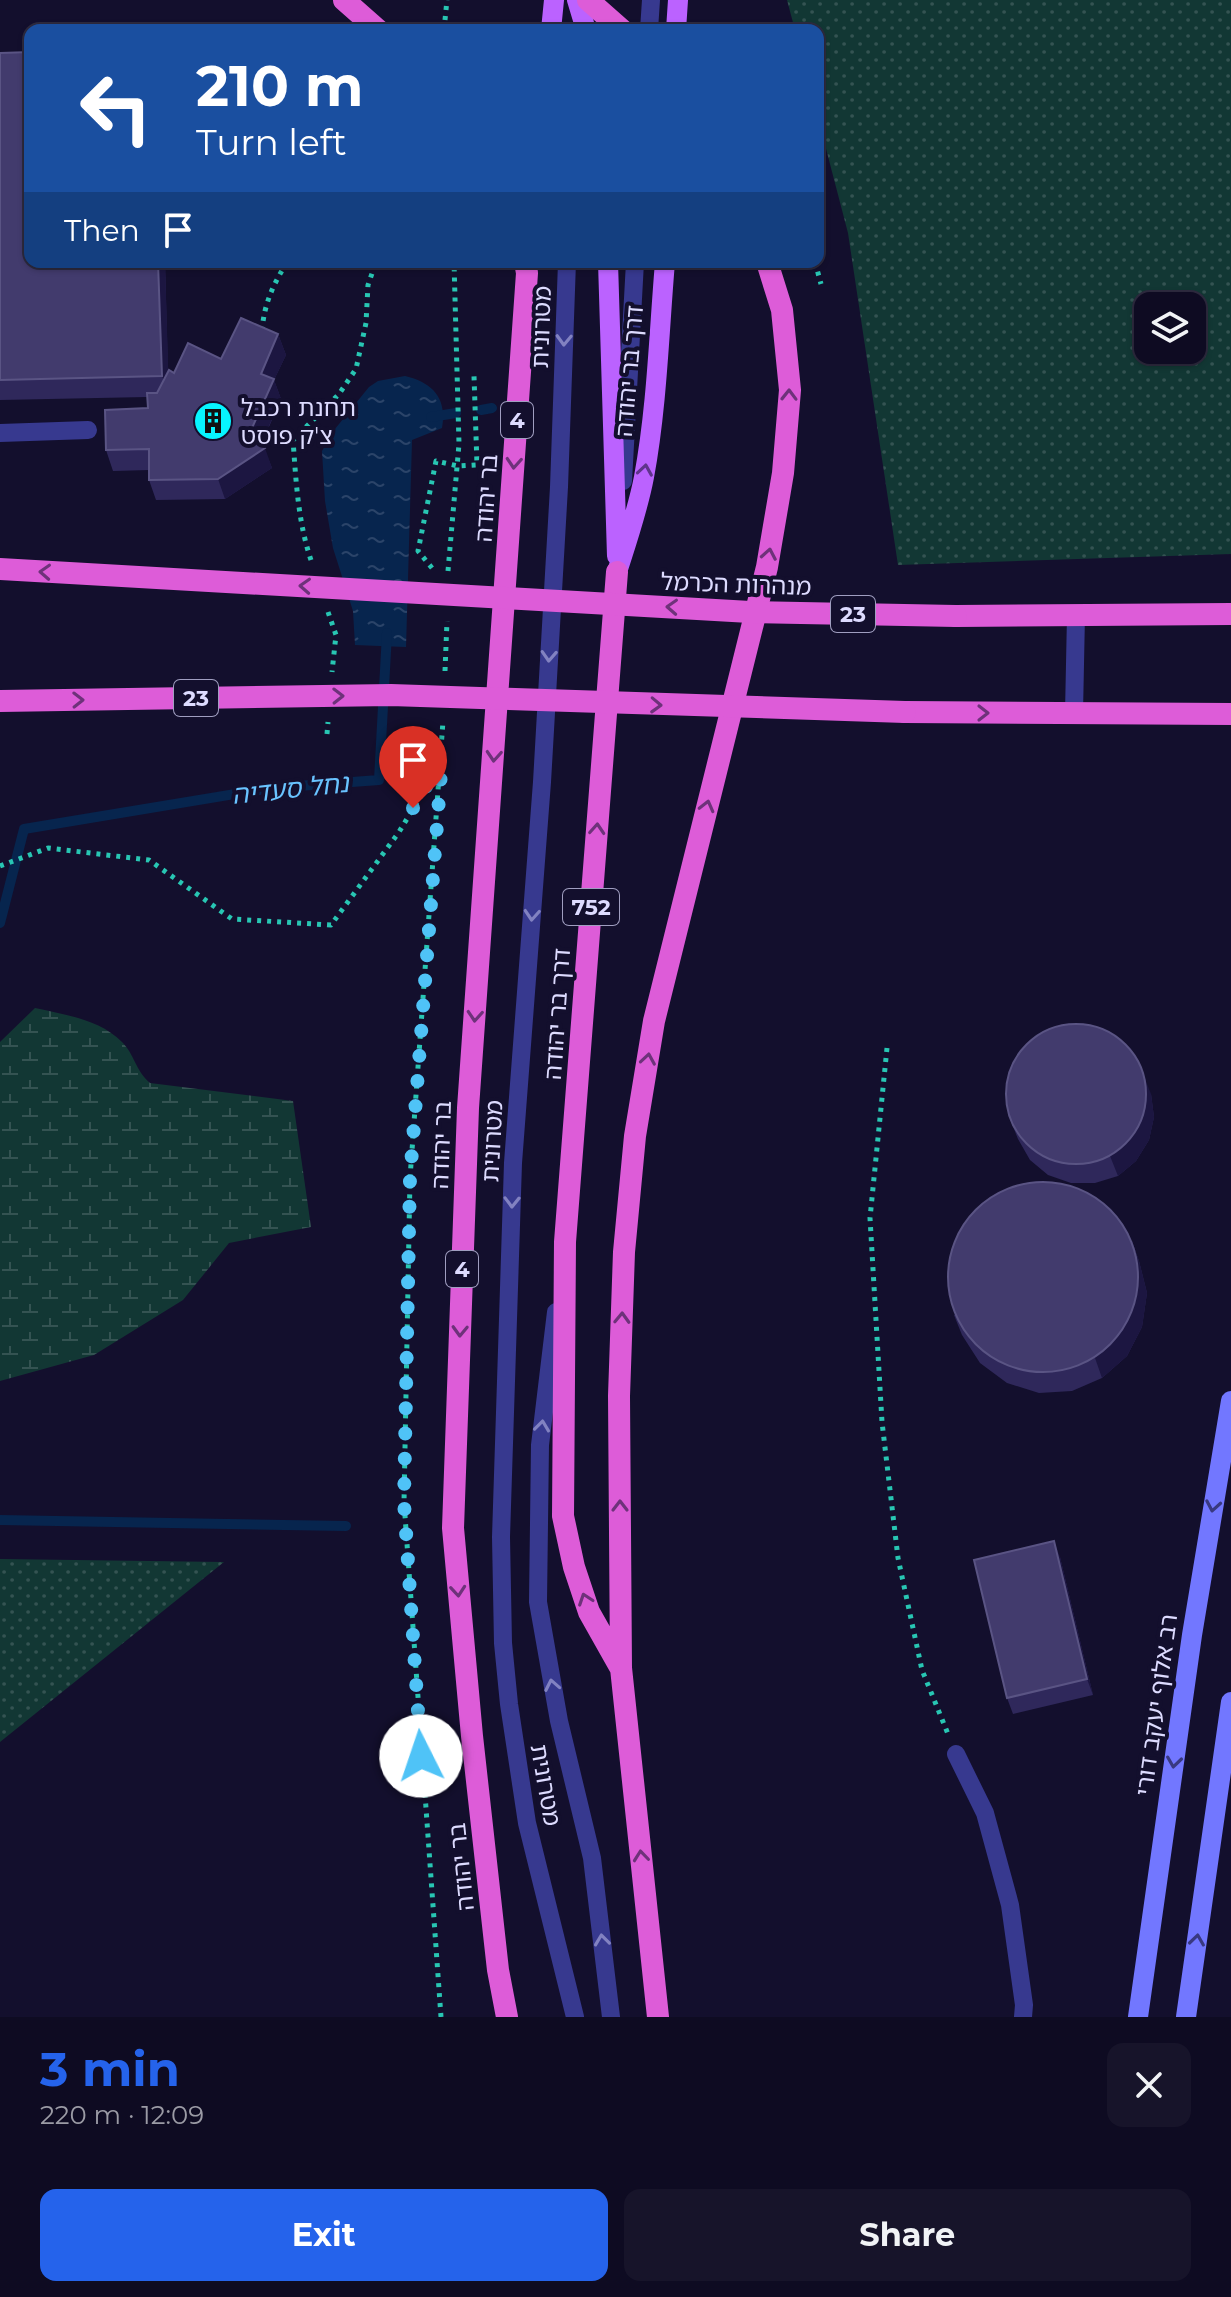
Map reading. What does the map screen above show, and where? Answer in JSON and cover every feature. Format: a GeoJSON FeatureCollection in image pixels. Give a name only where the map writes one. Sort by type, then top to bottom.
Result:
{"type":"FeatureCollection","features":[{"type":"Feature","properties":{"kind":"highway"},"geometry":{"type":"LineString","coordinates":[[344,0],[371,24]]}},
{"type":"Feature","properties":{"kind":"highway"},"geometry":{"type":"LineString","coordinates":[[588,0],[615,24]]}},
{"type":"Feature","properties":{"kind":"highway","name":"בר יהודה"},"geometry":{"type":"LineString","coordinates":[[505,2017],[472,1736],[453,1528],[468,1108],[526,268]]}},
{"type":"Feature","properties":{"kind":"highway"},"geometry":{"type":"LineString","coordinates":[[658,2017],[621,1668],[619,1396],[624,1252],[635,1136],[654,1021],[767,567],[783,473],[790,390],[782,310],[769,268]]}},
{"type":"Feature","properties":{"kind":"highway","name":"מנהרות הכרמל"},"geometry":{"type":"LineString","coordinates":[[0,569],[750,612],[956,616],[1231,614]]}},
{"type":"Feature","properties":{"kind":"highway","name":"דרך בר יהודה"},"geometry":{"type":"LineString","coordinates":[[617,572],[565,1242],[563,1516],[574,1567],[589,1612],[621,1668]]}},
{"type":"Feature","properties":{"kind":"highway","name":"23"},"geometry":{"type":"LineString","coordinates":[[0,701],[391,695],[905,712],[1231,714]]}},
{"type":"Feature","properties":{"kind":"main road"},"geometry":{"type":"LineString","coordinates":[[552,24],[554,0]]}},
{"type":"Feature","properties":{"kind":"main road"},"geometry":{"type":"LineString","coordinates":[[577,0],[584,24]]}},
{"type":"Feature","properties":{"kind":"main road"},"geometry":{"type":"LineString","coordinates":[[676,24],[678,0]]}},
{"type":"Feature","properties":{"kind":"main road"},"geometry":{"type":"LineString","coordinates":[[608,268],[617,572]]}},
{"type":"Feature","properties":{"kind":"main road","name":"דרך בר יהודה"},"geometry":{"type":"LineString","coordinates":[[617,572],[635,519],[644,476],[665,268]]}},
{"type":"Feature","properties":{"kind":"main road","name":"רב אלוף יעקב דורי"},"geometry":{"type":"LineString","coordinates":[[1138,2017],[1192,1635],[1231,1401]]}},
{"type":"Feature","properties":{"kind":"main road"},"geometry":{"type":"LineString","coordinates":[[1186,2017],[1231,1702]]}},
{"type":"Feature","properties":{"kind":"lane"},"geometry":{"type":"LineString","coordinates":[[576,24],[577,0]]}},
{"type":"Feature","properties":{"kind":"lane"},"geometry":{"type":"LineString","coordinates":[[649,24],[651,0]]}},
{"type":"Feature","properties":{"kind":"lane","name":"מטרונית"},"geometry":{"type":"LineString","coordinates":[[567,268],[559,487],[543,767],[513,1163],[501,1537],[503,1643],[527,1823],[575,2017]]}},
{"type":"Feature","properties":{"kind":"lane"},"geometry":{"type":"LineString","coordinates":[[617,572],[635,268]]}},
{"type":"Feature","properties":{"kind":"lane"},"geometry":{"type":"LineString","coordinates":[[0,433],[88,430]]}},
{"type":"Feature","properties":{"kind":"lane"},"geometry":{"type":"LineString","coordinates":[[1074,713],[1076,615]]}},
{"type":"Feature","properties":{"kind":"lane","name":"מטרונית"},"geometry":{"type":"LineString","coordinates":[[565,1242],[540,1445],[538,1602],[559,1721],[592,1858],[611,2017]]}},
{"type":"Feature","properties":{"kind":"lane"},"geometry":{"type":"LineString","coordinates":[[956,1754],[985,1813],[1010,1905],[1023,2017]]}},
{"type":"Feature","properties":{"kind":"path"},"geometry":{"type":"LineString","coordinates":[[445,24],[447,0]]}},
{"type":"Feature","properties":{"kind":"path"},"geometry":{"type":"LineString","coordinates":[[261,344],[263,311],[284,268]]}},
{"type":"Feature","properties":{"kind":"path"},"geometry":{"type":"LineString","coordinates":[[314,569],[297,499],[293,440],[339,394],[356,369],[366,323],[368,285],[374,268]]}},
{"type":"Feature","properties":{"kind":"path"},"geometry":{"type":"LineString","coordinates":[[448,574],[458,466],[459,373],[454,268]]}},
{"type":"Feature","properties":{"kind":"path"},"geometry":{"type":"LineString","coordinates":[[817,268],[821,284]]}},
{"type":"Feature","properties":{"kind":"path"},"geometry":{"type":"LineString","coordinates":[[438,575],[418,551],[436,461],[458,466],[477,465],[474,376]]}},
{"type":"Feature","properties":{"kind":"path"},"geometry":{"type":"LineString","coordinates":[[327,608],[336,635],[332,677]]}},
{"type":"Feature","properties":{"kind":"path"},"geometry":{"type":"LineString","coordinates":[[446,666],[447,619]]}},
{"type":"Feature","properties":{"kind":"path"},"geometry":{"type":"LineString","coordinates":[[327,734],[328,720]]}},
{"type":"Feature","properties":{"kind":"path"},"geometry":{"type":"LineString","coordinates":[[0,866],[48,848],[149,860],[232,919],[331,925],[399,832],[442,760],[410,1178],[404,1502],[441,2017]]}},
{"type":"Feature","properties":{"kind":"path"},"geometry":{"type":"LineString","coordinates":[[887,1048],[870,1218],[882,1422],[898,1558],[922,1670],[956,1754]]}},
{"type":"Feature","properties":{"kind":"green space"},"geometry":{"type":"Polygon","coordinates":[[[787,0],[1231,0],[1231,554],[898,565],[848,233],[824,141],[824,24],[793,24],[787,0]]]}},
{"type":"Feature","properties":{"kind":"green space"},"geometry":{"type":"Polygon","coordinates":[[[35,1008],[82,1019],[113,1034],[126,1047],[150,1083],[293,1101],[311,1227],[229,1243],[183,1300],[94,1355],[0,1381],[0,1042],[35,1008]]]}},
{"type":"Feature","properties":{"kind":"green space"},"geometry":{"type":"Polygon","coordinates":[[[0,1559],[224,1562],[0,1742],[0,1559]]]}},
{"type":"Feature","properties":{"kind":"water"},"geometry":{"type":"Polygon","coordinates":[[[405,376],[431,388],[440,401],[443,418],[442,428],[412,440],[406,647],[355,645],[353,611],[333,548],[325,501],[322,451],[335,429],[369,387],[378,381],[405,376]]]}},
{"type":"Feature","properties":{"kind":"building"},"geometry":{"type":"Polygon","coordinates":[[[24,52],[24,268],[158,268],[162,376],[0,380],[0,53],[24,52]]]}},
{"type":"Feature","properties":{"kind":"building","name":"תחנת רכבל צ'ק פוסט"},"geometry":{"type":"Polygon","coordinates":[[[241,318],[278,334],[261,374],[274,379],[252,428],[265,448],[218,479],[149,480],[149,449],[106,450],[105,410],[148,408],[147,393],[157,393],[169,370],[174,373],[188,343],[221,359],[241,318]]]}},
{"type":"Feature","properties":{"kind":"building"},"geometry":{"type":"Polygon","coordinates":[[[1076,1024],[1103,1029],[1125,1045],[1141,1067],[1146,1094],[1141,1121],[1125,1143],[1103,1159],[1076,1164],[1049,1159],[1027,1143],[1011,1121],[1006,1094],[1011,1067],[1027,1045],[1049,1029],[1076,1024]]]}},
{"type":"Feature","properties":{"kind":"building"},"geometry":{"type":"Polygon","coordinates":[[[1043,1182],[1062,1183],[1080,1189],[1111,1209],[1131,1240],[1137,1258],[1137,1296],[1131,1314],[1111,1345],[1080,1365],[1062,1371],[1043,1372],[1024,1371],[1006,1365],[975,1345],[955,1314],[949,1296],[948,1277],[949,1258],[955,1240],[975,1209],[1006,1189],[1024,1183],[1043,1182]]]}},
{"type":"Feature","properties":{"kind":"building"},"geometry":{"type":"Polygon","coordinates":[[[1054,1541],[1087,1679],[1007,1698],[974,1560],[1054,1541]]]}},
{"type":"Feature","properties":{"kind":"waterway","name":"נחל סעדיה"},"geometry":{"type":"LineString","coordinates":[[481,410],[492,408]]}},
{"type":"Feature","properties":{"kind":"waterway","name":"נחל סעדיה"},"geometry":{"type":"LineString","coordinates":[[431,417],[456,413]]}},
{"type":"Feature","properties":{"kind":"waterway","name":"נחל סעדיה"},"geometry":{"type":"LineString","coordinates":[[0,923],[24,829],[271,788],[379,780],[387,633]]}},
{"type":"Feature","properties":{"kind":"waterway"},"geometry":{"type":"LineString","coordinates":[[0,1520],[346,1526]]}},
{"type":"Feature","properties":{"kind":"place","name":"תחנת רכבל צ'ק פוסט"},"geometry":{"type":"Point","coordinates":[213,421]}},
{"type":"Feature","properties":{"kind":"route"},"geometry":{"type":"LineString","coordinates":[[413,808],[442,760],[410,1178],[404,1502],[421,1756]]}}]}
